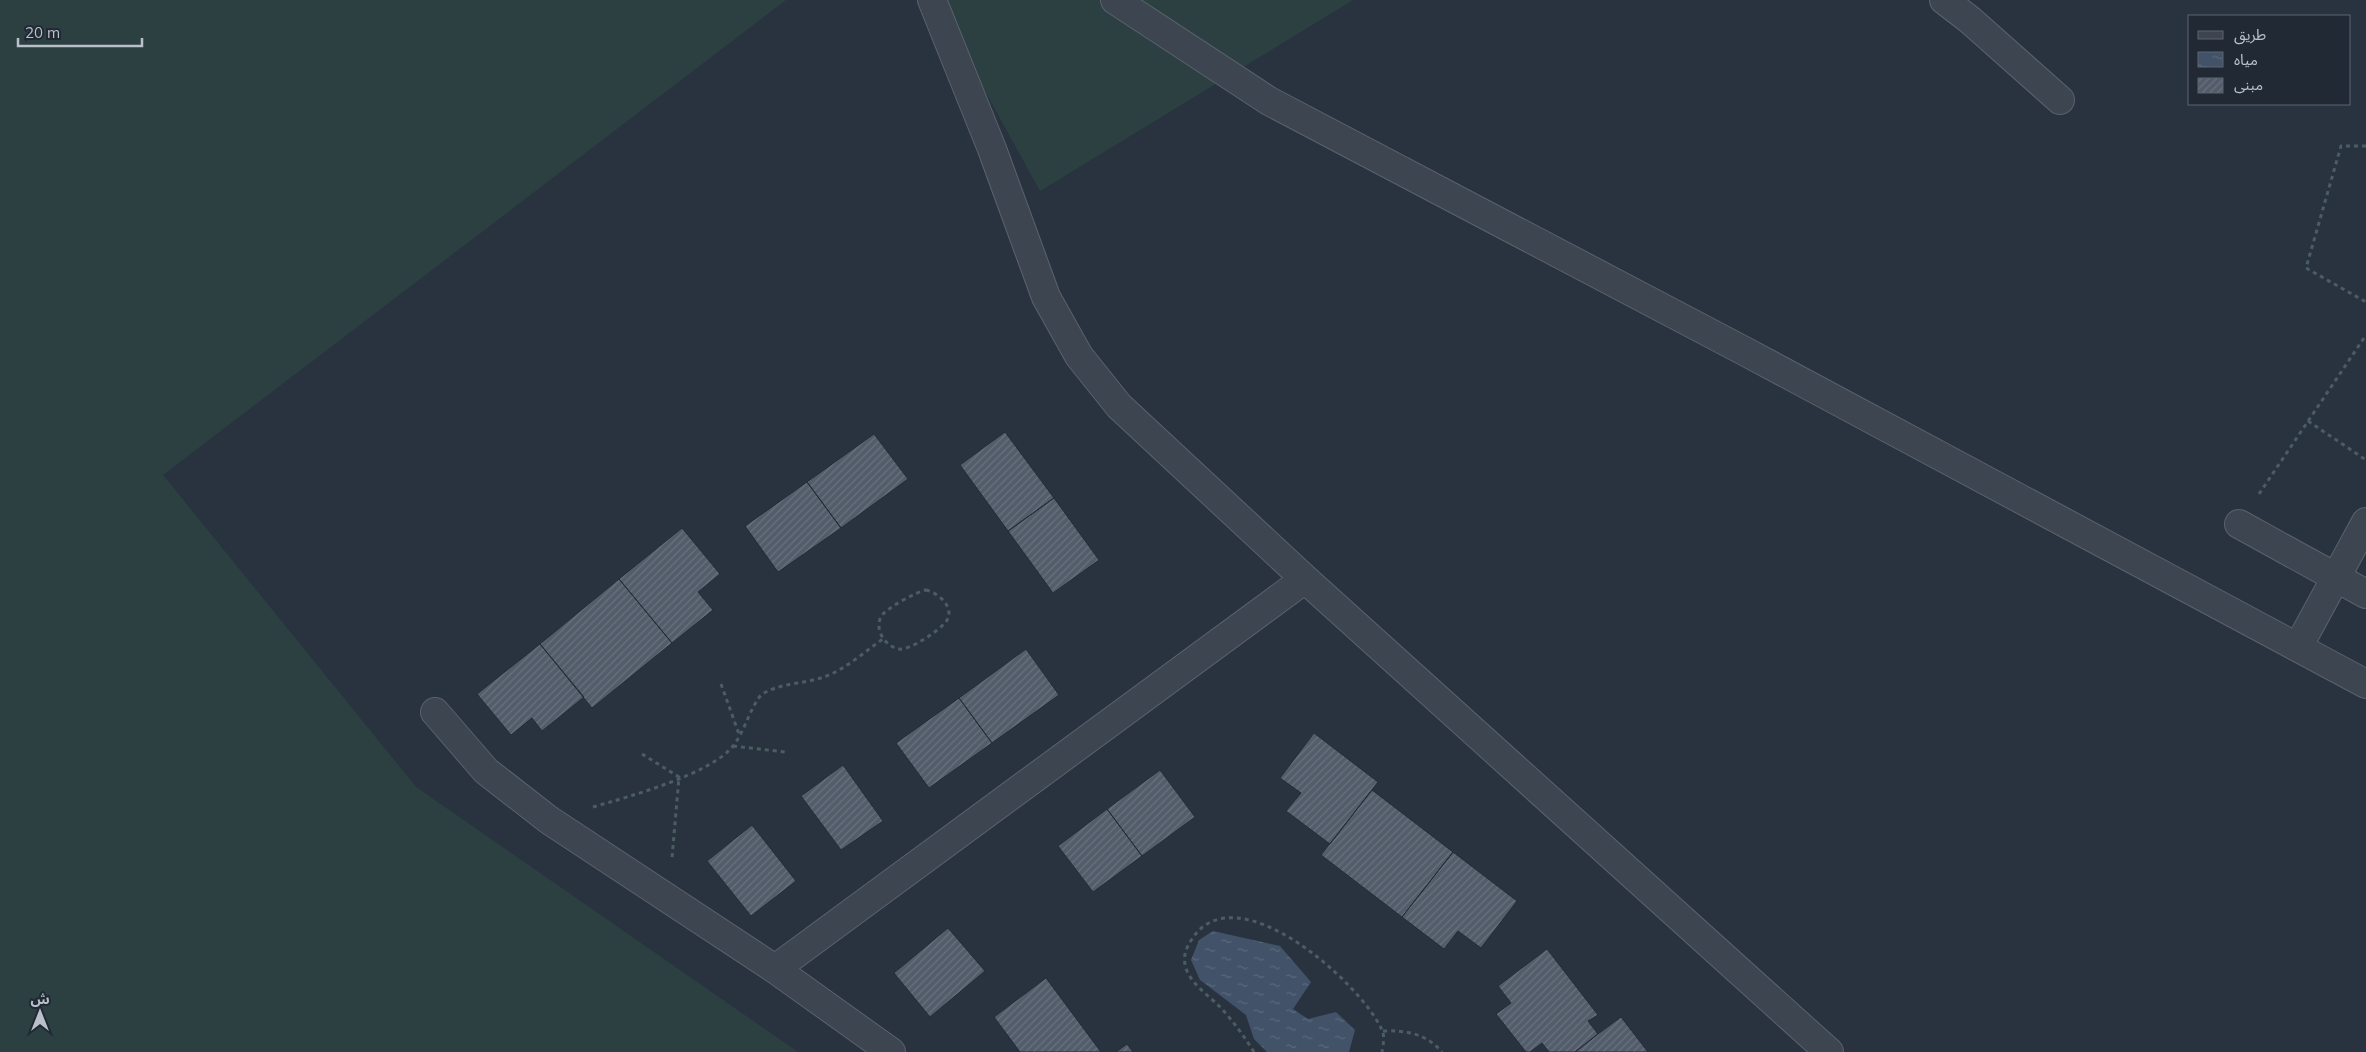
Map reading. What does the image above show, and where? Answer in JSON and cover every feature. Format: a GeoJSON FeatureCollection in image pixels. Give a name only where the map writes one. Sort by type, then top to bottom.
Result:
{"type":"FeatureCollection","features":[{"type":"Feature","properties":{"kind":"street"},"geometry":{"type":"LineString","coordinates":[[932,0],[992,149],[1046,297],[1079,356],[1119,406],[1305,578],[1829,1052]]}},
{"type":"Feature","properties":{"kind":"street"},"geometry":{"type":"LineString","coordinates":[[1115,0],[1269,101],[1748,353],[2366,684]]}},
{"type":"Feature","properties":{"kind":"street"},"geometry":{"type":"LineString","coordinates":[[1944,0],[1970,20],[2060,100]]}},
{"type":"Feature","properties":{"kind":"street"},"geometry":{"type":"LineString","coordinates":[[2298,646],[2366,522]]}},
{"type":"Feature","properties":{"kind":"street"},"geometry":{"type":"LineString","coordinates":[[2239,524],[2366,594]]}},
{"type":"Feature","properties":{"kind":"street"},"geometry":{"type":"LineString","coordinates":[[775,968],[1305,578]]}},
{"type":"Feature","properties":{"kind":"street"},"geometry":{"type":"LineString","coordinates":[[435,712],[486,771],[550,820],[775,968],[891,1052]]}},
{"type":"Feature","properties":{"kind":"path"},"geometry":{"type":"LineString","coordinates":[[2366,146],[2341,146],[2306,268],[2366,302]]}},
{"type":"Feature","properties":{"kind":"path"},"geometry":{"type":"LineString","coordinates":[[2239,524],[2366,335]]}},
{"type":"Feature","properties":{"kind":"path"},"geometry":{"type":"LineString","coordinates":[[2308,421],[2366,460]]}},
{"type":"Feature","properties":{"kind":"path"},"geometry":{"type":"LineString","coordinates":[[926,590],[935,592],[947,605],[948,614],[945,623],[908,649],[898,649],[889,646],[883,639],[880,622],[883,614],[917,592],[926,590]]}},
{"type":"Feature","properties":{"kind":"path"},"geometry":{"type":"LineString","coordinates":[[550,820],[639,794],[710,764],[733,746],[757,701],[769,690],[804,684],[826,676],[846,665],[883,639]]}},
{"type":"Feature","properties":{"kind":"path"},"geometry":{"type":"LineString","coordinates":[[721,684],[739,734]]}},
{"type":"Feature","properties":{"kind":"path"},"geometry":{"type":"LineString","coordinates":[[733,746],[785,752]]}},
{"type":"Feature","properties":{"kind":"path"},"geometry":{"type":"LineString","coordinates":[[642,754],[679,777]]}},
{"type":"Feature","properties":{"kind":"path"},"geometry":{"type":"LineString","coordinates":[[669,898],[679,777]]}},
{"type":"Feature","properties":{"kind":"path"},"geometry":{"type":"LineString","coordinates":[[1254,1052],[1233,1022],[1192,979],[1184,963],[1188,945],[1196,932],[1208,922],[1222,917],[1237,916],[1252,920],[1280,933],[1307,949],[1336,972],[1362,999],[1383,1031],[1382,1052]]}},
{"type":"Feature","properties":{"kind":"path"},"geometry":{"type":"LineString","coordinates":[[1383,1031],[1402,1030],[1420,1034],[1442,1052]]}},
{"type":"Feature","properties":{"kind":"green space"},"geometry":{"type":"Polygon","coordinates":[[[0,0],[786,0],[163,475],[416,787],[798,1052],[0,1052],[0,0]]]}},
{"type":"Feature","properties":{"kind":"green space"},"geometry":{"type":"Polygon","coordinates":[[[935,0],[1353,0],[1040,191],[935,0]]]}},
{"type":"Feature","properties":{"kind":"water"},"geometry":{"type":"Polygon","coordinates":[[[1213,931],[1280,946],[1311,982],[1293,1009],[1308,1019],[1336,1012],[1355,1030],[1349,1052],[1267,1052],[1254,1039],[1246,1015],[1200,980],[1191,960],[1199,940],[1213,931]]]}},
{"type":"Feature","properties":{"kind":"building"},"geometry":{"type":"Polygon","coordinates":[[[1005,432],[1054,498],[1008,531],[960,465],[1005,432]]]}},
{"type":"Feature","properties":{"kind":"building"},"geometry":{"type":"Polygon","coordinates":[[[874,434],[908,479],[841,528],[807,482],[874,434]]]}},
{"type":"Feature","properties":{"kind":"building"},"geometry":{"type":"Polygon","coordinates":[[[807,482],[841,528],[778,572],[745,526],[807,482]]]}},
{"type":"Feature","properties":{"kind":"building"},"geometry":{"type":"Polygon","coordinates":[[[1054,498],[1099,560],[1053,593],[1008,531],[1054,498]]]}},
{"type":"Feature","properties":{"kind":"building"},"geometry":{"type":"Polygon","coordinates":[[[682,528],[720,574],[698,592],[713,610],[672,643],[619,579],[682,528]]]}},
{"type":"Feature","properties":{"kind":"building"},"geometry":{"type":"Polygon","coordinates":[[[619,579],[672,643],[592,708],[540,644],[619,579]]]}},
{"type":"Feature","properties":{"kind":"building"},"geometry":{"type":"Polygon","coordinates":[[[540,644],[584,697],[542,731],[532,718],[511,735],[477,694],[540,644]]]}},
{"type":"Feature","properties":{"kind":"building"},"geometry":{"type":"Polygon","coordinates":[[[1026,649],[1059,695],[992,743],[959,698],[1026,649]]]}},
{"type":"Feature","properties":{"kind":"building"},"geometry":{"type":"Polygon","coordinates":[[[959,698],[992,743],[929,788],[896,743],[959,698]]]}},
{"type":"Feature","properties":{"kind":"building"},"geometry":{"type":"Polygon","coordinates":[[[1314,733],[1378,782],[1330,844],[1286,811],[1301,793],[1280,778],[1314,733]]]}},
{"type":"Feature","properties":{"kind":"building"},"geometry":{"type":"Polygon","coordinates":[[[843,765],[883,821],[841,850],[801,796],[843,765]]]}},
{"type":"Feature","properties":{"kind":"building"},"geometry":{"type":"Polygon","coordinates":[[[1160,770],[1195,817],[1142,856],[1107,809],[1160,770]]]}},
{"type":"Feature","properties":{"kind":"building"},"geometry":{"type":"Polygon","coordinates":[[[1372,790],[1453,852],[1402,917],[1321,855],[1372,790]]]}},
{"type":"Feature","properties":{"kind":"building"},"geometry":{"type":"Polygon","coordinates":[[[1107,809],[1142,856],[1093,892],[1058,846],[1107,809]]]}},
{"type":"Feature","properties":{"kind":"building"},"geometry":{"type":"Polygon","coordinates":[[[752,825],[796,881],[751,916],[707,861],[752,825]]]}},
{"type":"Feature","properties":{"kind":"building"},"geometry":{"type":"Polygon","coordinates":[[[1453,852],[1517,901],[1481,948],[1458,931],[1444,949],[1402,917],[1453,852]]]}},
{"type":"Feature","properties":{"kind":"building"},"geometry":{"type":"Polygon","coordinates":[[[948,928],[985,971],[930,1017],[894,973],[948,928]]]}},
{"type":"Feature","properties":{"kind":"building"},"geometry":{"type":"Polygon","coordinates":[[[1547,949],[1598,1015],[1588,1021],[1598,1034],[1575,1052],[1549,1052],[1542,1043],[1530,1052],[1526,1052],[1496,1014],[1511,1003],[1498,986],[1547,949]]]}},
{"type":"Feature","properties":{"kind":"building"},"geometry":{"type":"Polygon","coordinates":[[[1046,978],[1101,1052],[1020,1052],[994,1017],[1046,978]]]}},
{"type":"Feature","properties":{"kind":"building"},"geometry":{"type":"Polygon","coordinates":[[[1621,1017],[1648,1052],[1575,1052],[1598,1034],[1621,1017]]]}},
{"type":"Feature","properties":{"kind":"building"},"geometry":{"type":"Polygon","coordinates":[[[1127,1044],[1133,1052],[1116,1052],[1127,1044]]]}}]}
